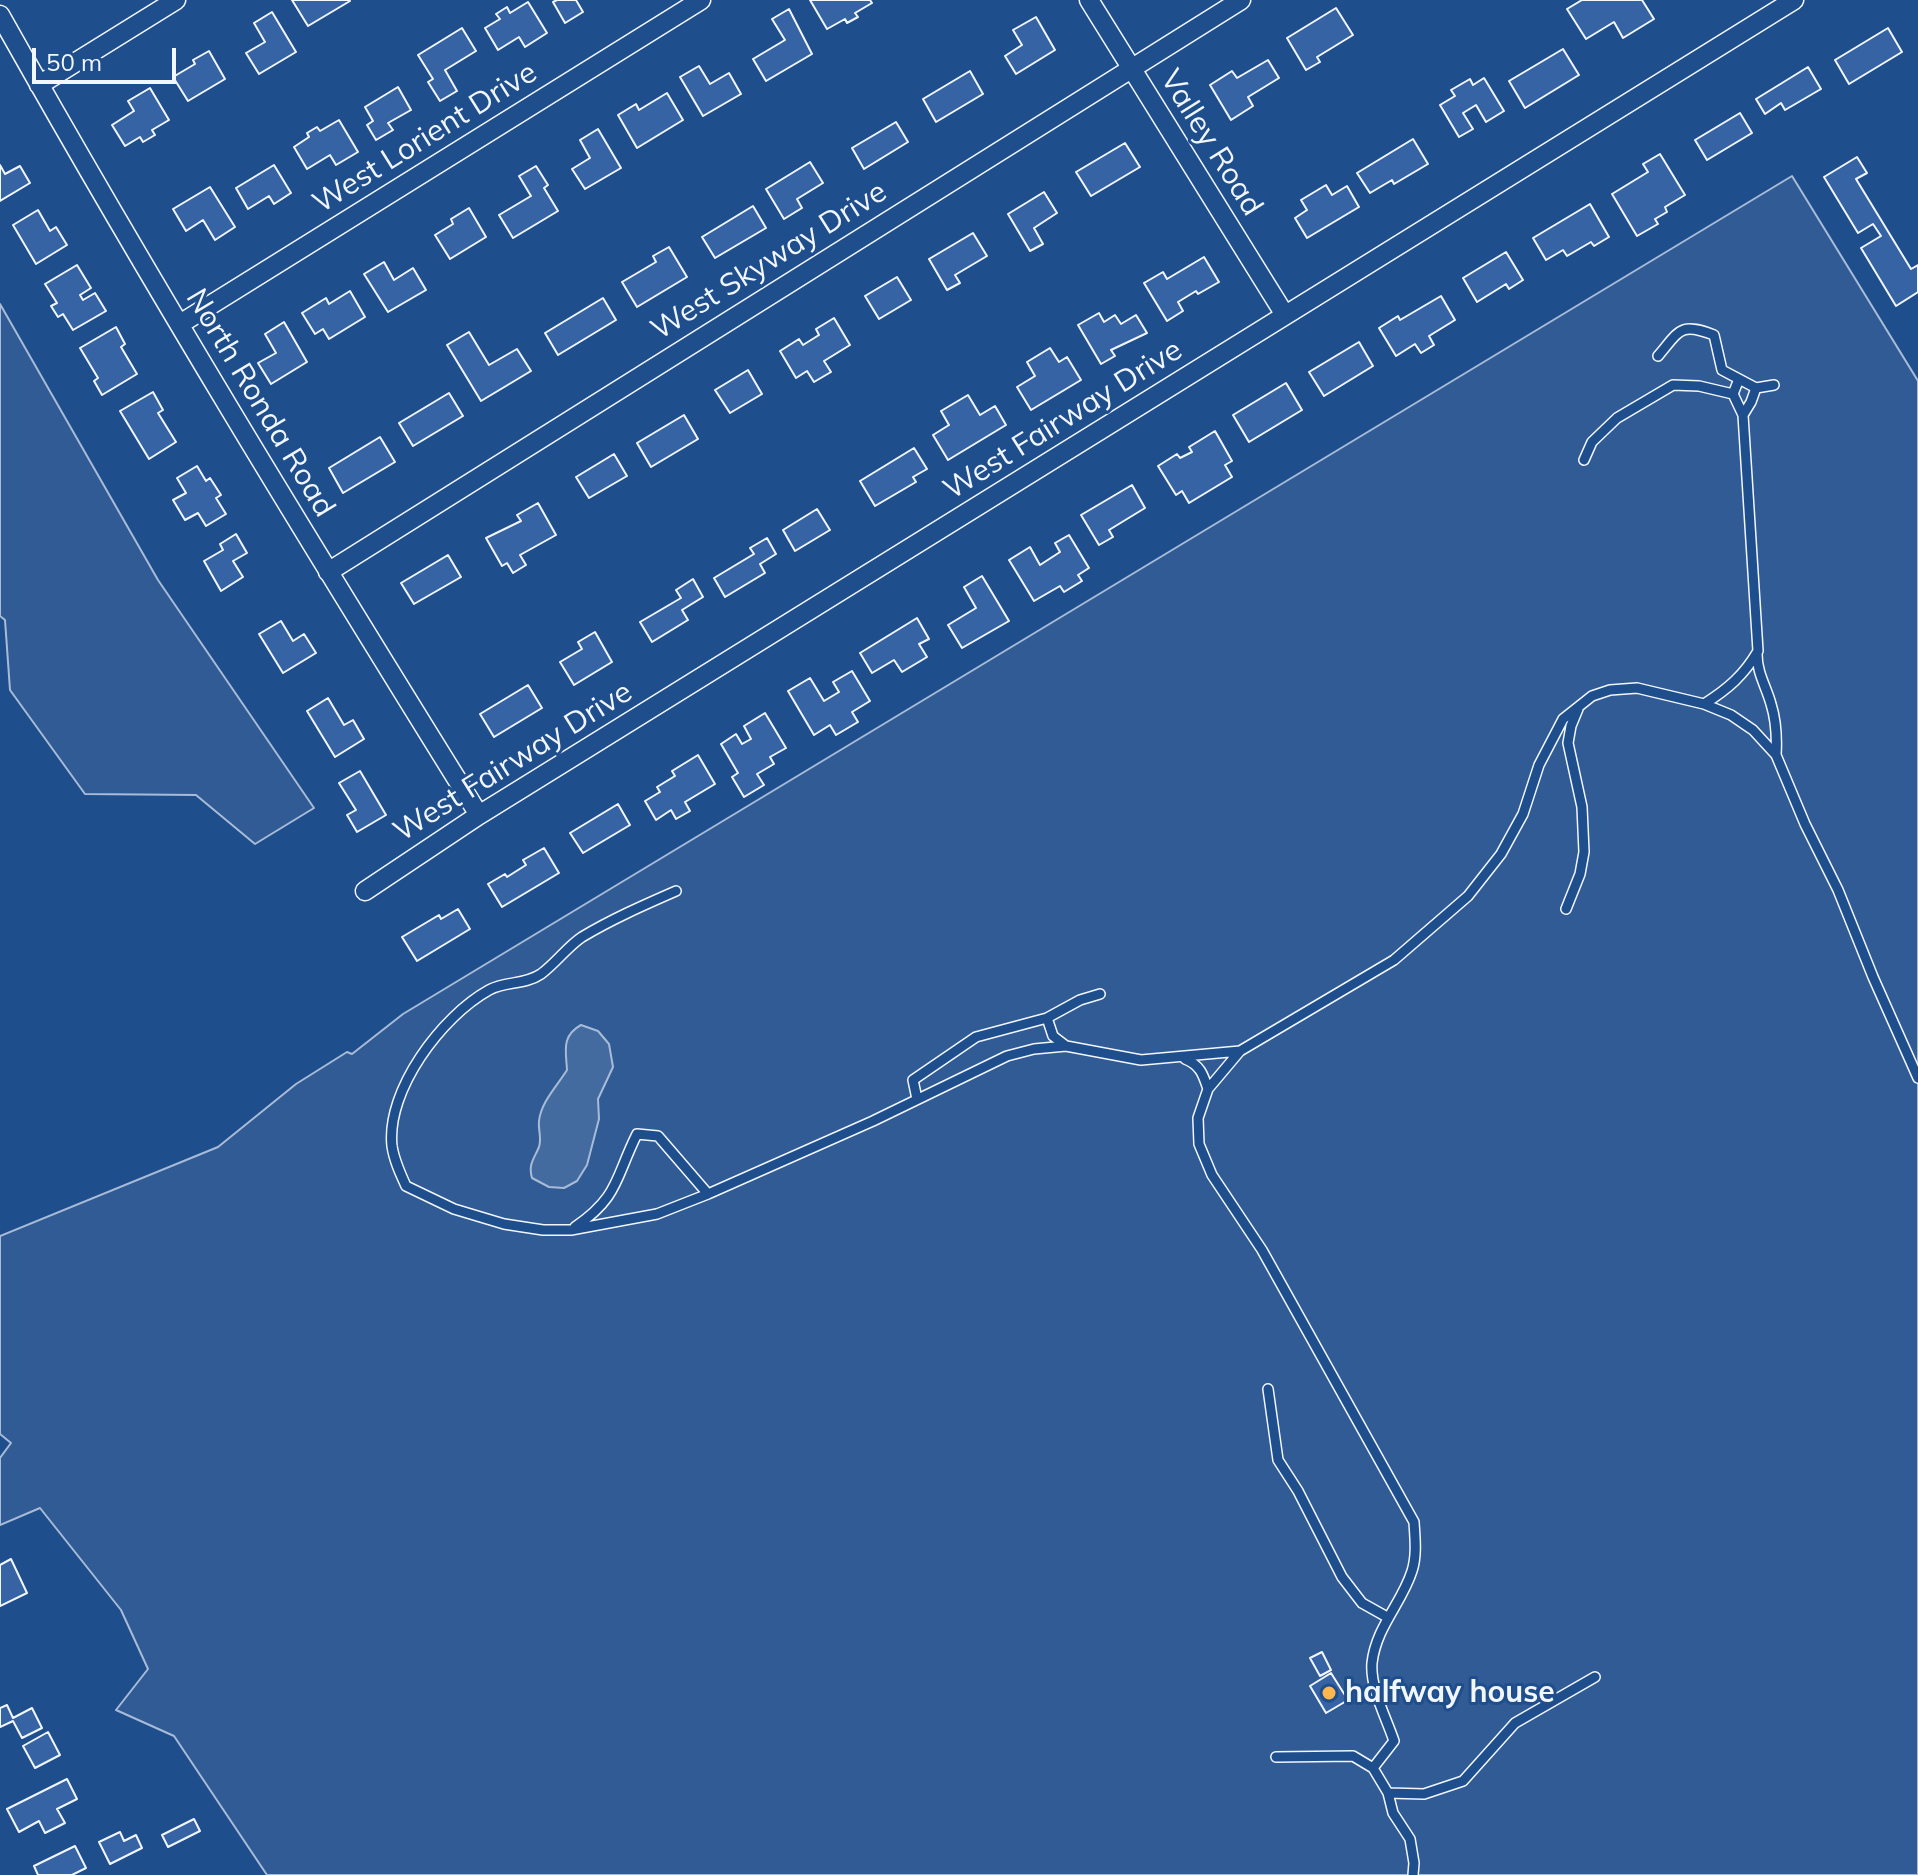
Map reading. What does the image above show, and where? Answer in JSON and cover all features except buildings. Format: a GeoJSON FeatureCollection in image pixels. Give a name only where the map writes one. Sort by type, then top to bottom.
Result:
{"type":"FeatureCollection","features":[{"type":"Feature","properties":{"kind":"street"},"geometry":{"type":"LineString","coordinates":[[39,85],[176,0]]}},
{"type":"Feature","properties":{"kind":"street","name":"West Lorient Drive"},"geometry":{"type":"LineString","coordinates":[[180,324],[701,0]]}},
{"type":"Feature","properties":{"kind":"street","name":"Valley Road"},"geometry":{"type":"LineString","coordinates":[[1089,0],[1285,315]]}},
{"type":"Feature","properties":{"kind":"street","name":"West Skyway Drive"},"geometry":{"type":"LineString","coordinates":[[328,572],[1241,0]]}},
{"type":"Feature","properties":{"kind":"street","name":"West Fairway Drive"},"geometry":{"type":"LineString","coordinates":[[365,891],[479,815],[1794,0]]}},
{"type":"Feature","properties":{"kind":"street","name":"North Ronda Road"},"geometry":{"type":"LineString","coordinates":[[0,15],[328,572],[479,815]]}},
{"type":"Feature","properties":{"kind":"lane"},"geometry":{"type":"LineString","coordinates":[[1658,356],[1679,331],[1693,327],[1714,335],[1722,370],[1756,388],[1774,385]]}},
{"type":"Feature","properties":{"kind":"lane"},"geometry":{"type":"LineString","coordinates":[[1739,379],[1733,394],[1743,415],[1757,670],[1772,705],[1777,735],[1776,755]]}},
{"type":"Feature","properties":{"kind":"lane"},"geometry":{"type":"LineString","coordinates":[[1584,460],[1592,442],[1617,418],[1673,385],[1699,386],[1733,394]]}},
{"type":"Feature","properties":{"kind":"lane"},"geometry":{"type":"LineString","coordinates":[[1743,415],[1756,388]]}},
{"type":"Feature","properties":{"kind":"lane"},"geometry":{"type":"LineString","coordinates":[[1704,704],[1731,687],[1758,651]]}},
{"type":"Feature","properties":{"kind":"lane"},"geometry":{"type":"LineString","coordinates":[[1373,1768],[1394,1741],[1373,1678],[1372,1662],[1387,1617],[1412,1572],[1414,1522],[1268,1262],[1212,1175],[1199,1144],[1198,1118],[1208,1089],[1240,1051],[1394,960],[1439,924],[1468,896],[1501,854],[1523,814],[1539,765],[1554,731],[1563,719],[1592,696],[1610,690],[1637,688],[1704,704],[1731,715],[1753,730],[1776,755],[1918,1078]]}},
{"type":"Feature","properties":{"kind":"lane"},"geometry":{"type":"LineString","coordinates":[[1566,909],[1580,874],[1584,852],[1582,807],[1568,743],[1579,706]]}},
{"type":"Feature","properties":{"kind":"lane"},"geometry":{"type":"LineString","coordinates":[[676,891],[579,939],[530,981],[504,984],[488,990],[439,1033],[411,1070],[393,1121],[392,1145],[406,1186],[454,1209],[504,1224],[543,1230],[571,1230],[657,1214],[708,1194],[873,1121],[1007,1056],[1066,1046],[1141,1060],[1240,1051]]}},
{"type":"Feature","properties":{"kind":"lane"},"geometry":{"type":"LineString","coordinates":[[917,1099],[913,1080],[976,1037],[1047,1018],[1080,1000],[1100,994]]}},
{"type":"Feature","properties":{"kind":"lane"},"geometry":{"type":"LineString","coordinates":[[1047,1018],[1053,1036],[1066,1046]]}},
{"type":"Feature","properties":{"kind":"lane"},"geometry":{"type":"LineString","coordinates":[[1181,1058],[1194,1063],[1202,1071],[1208,1089]]}},
{"type":"Feature","properties":{"kind":"lane"},"geometry":{"type":"LineString","coordinates":[[571,1230],[597,1212],[613,1192],[637,1134],[658,1136],[708,1194]]}},
{"type":"Feature","properties":{"kind":"lane"},"geometry":{"type":"LineString","coordinates":[[1268,1389],[1278,1460],[1298,1491],[1342,1577],[1362,1603],[1387,1617]]}},
{"type":"Feature","properties":{"kind":"lane"},"geometry":{"type":"LineString","coordinates":[[1388,1793],[1424,1794],[1463,1781],[1515,1723],[1595,1677]]}},
{"type":"Feature","properties":{"kind":"lane"},"geometry":{"type":"LineString","coordinates":[[1276,1757],[1353,1756],[1373,1768],[1388,1793],[1393,1813],[1410,1839],[1413,1875]]}},
{"type":"Feature","properties":{"kind":"shaded area"},"geometry":{"type":"Polygon","coordinates":[[[1792,176],[1918,381],[1918,1875],[267,1875],[174,1736],[116,1710],[148,1669],[121,1610],[40,1508],[0,1525],[0,1458],[11,1443],[0,1434],[0,1236],[218,1147],[296,1084],[347,1052],[352,1054],[403,1014],[1792,176]]]}},
{"type":"Feature","properties":{"kind":"shaded area"},"geometry":{"type":"Polygon","coordinates":[[[0,304],[158,580],[314,808],[255,844],[196,795],[85,794],[10,690],[5,620],[0,616],[0,304]]]}},
{"type":"Feature","properties":{"kind":"shaded area"},"geometry":{"type":"Polygon","coordinates":[[[581,1025],[598,1031],[609,1044],[613,1067],[598,1099],[599,1119],[587,1165],[577,1181],[564,1188],[549,1187],[532,1178],[531,1173],[540,1144],[540,1114],[567,1070],[566,1050],[570,1034],[581,1025]]]}},
{"type":"Feature","properties":{"kind":"place","name":"halfway house"},"geometry":{"type":"Point","coordinates":[1329,1693]}}]}
